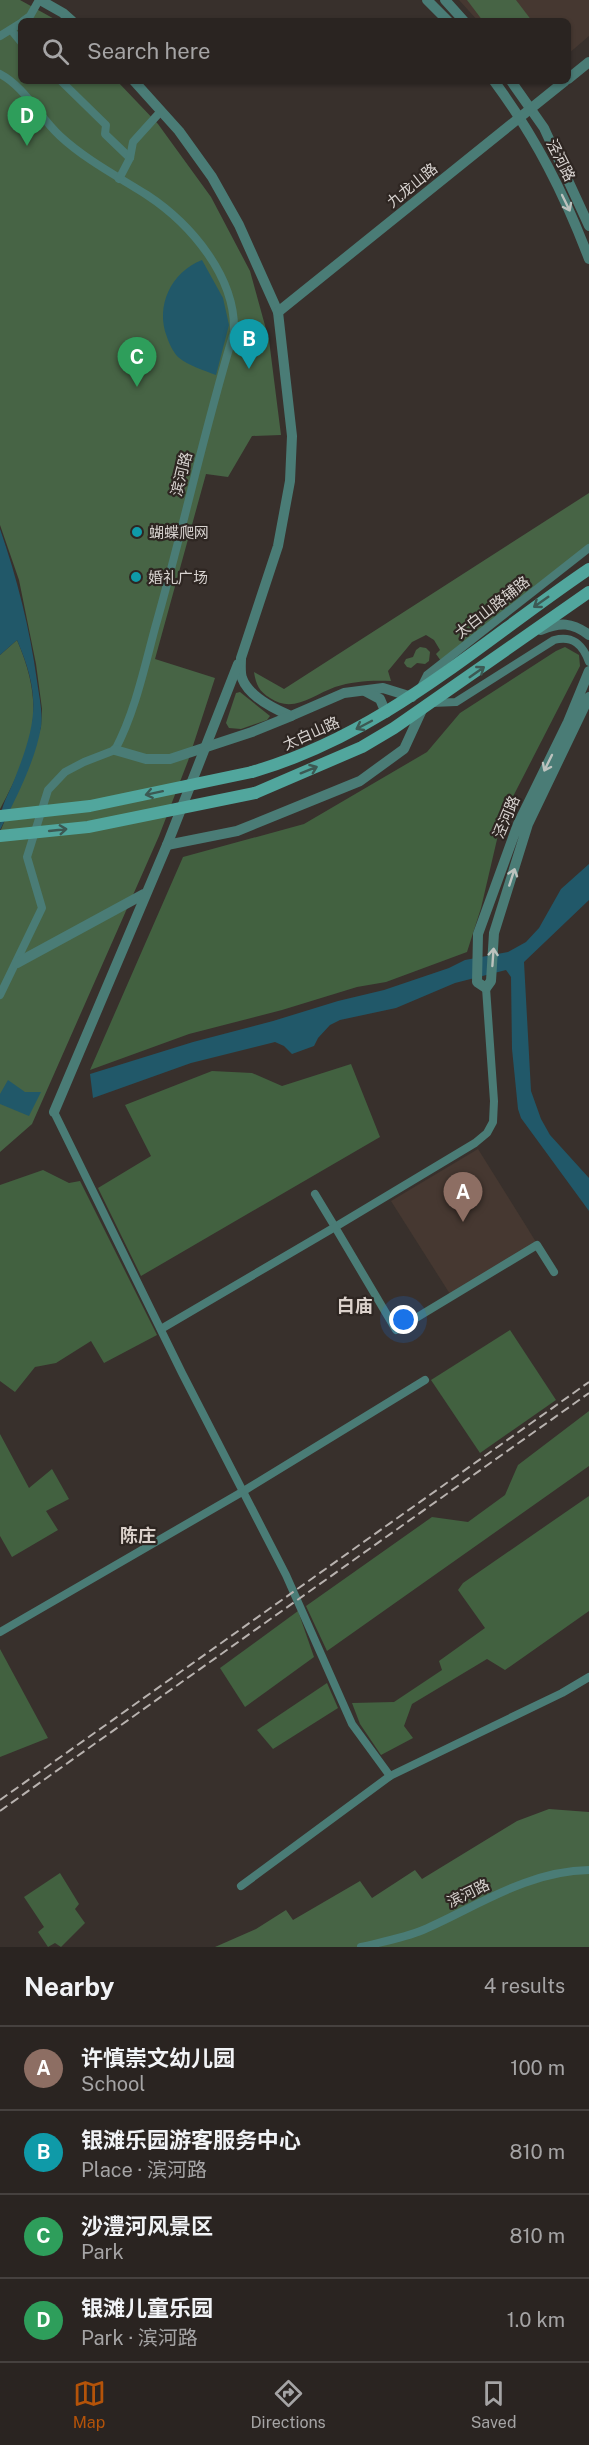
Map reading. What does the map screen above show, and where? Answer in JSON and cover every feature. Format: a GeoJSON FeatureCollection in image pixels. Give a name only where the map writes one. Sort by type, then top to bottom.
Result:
{"type":"FeatureCollection","features":[{"type":"Feature","properties":{"kind":"main road","name":"太白山路"},"geometry":{"type":"LineString","coordinates":[[0,816],[90,806],[252,772],[334,741],[415,695],[541,601],[589,569]]}},
{"type":"Feature","properties":{"kind":"main road"},"geometry":{"type":"LineString","coordinates":[[0,836],[88,827],[255,793],[362,747],[427,706],[589,592]]}},
{"type":"Feature","properties":{"kind":"street"},"geometry":{"type":"LineString","coordinates":[[27,18],[40,0],[69,18]]}},
{"type":"Feature","properties":{"kind":"street"},"geometry":{"type":"LineString","coordinates":[[427,0],[445,18]]}},
{"type":"Feature","properties":{"kind":"street"},"geometry":{"type":"LineString","coordinates":[[445,0],[461,18]]}},
{"type":"Feature","properties":{"kind":"street"},"geometry":{"type":"LineString","coordinates":[[0,36],[18,26]]}},
{"type":"Feature","properties":{"kind":"street"},"geometry":{"type":"LineString","coordinates":[[12,31],[18,38]]}},
{"type":"Feature","properties":{"kind":"street","name":"九龙山路"},"geometry":{"type":"LineString","coordinates":[[571,77],[589,62]]}},
{"type":"Feature","properties":{"kind":"street","name":"滨河路"},"geometry":{"type":"LineString","coordinates":[[0,74],[22,93],[59,136],[84,157],[153,200],[194,237],[211,259],[222,279],[235,317],[234,332],[195,469],[168,585],[128,726],[115,750]]}},
{"type":"Feature","properties":{"kind":"street"},"geometry":{"type":"LineString","coordinates":[[64,84],[106,125],[105,134],[130,158]]}},
{"type":"Feature","properties":{"kind":"street"},"geometry":{"type":"LineString","coordinates":[[137,84],[178,131],[212,177],[239,225],[278,312],[292,436],[290,481],[278,546],[241,658],[166,845],[54,1112],[242,1492],[286,1575],[352,1724],[390,1776]]}},
{"type":"Feature","properties":{"kind":"street","name":"泾河路"},"geometry":{"type":"LineString","coordinates":[[496,84],[537,144],[574,221],[589,259]]}},
{"type":"Feature","properties":{"kind":"street","name":"泾河路"},"geometry":{"type":"LineString","coordinates":[[513,84],[544,128],[589,226]]}},
{"type":"Feature","properties":{"kind":"street","name":"九龙山路"},"geometry":{"type":"LineString","coordinates":[[278,312],[562,84]]}},
{"type":"Feature","properties":{"kind":"street"},"geometry":{"type":"LineString","coordinates":[[119,179],[130,158],[133,142],[161,111]]}},
{"type":"Feature","properties":{"kind":"street","name":"太白山路辅路"},"geometry":{"type":"LineString","coordinates":[[415,695],[427,675],[589,548]]}},
{"type":"Feature","properties":{"kind":"street"},"geometry":{"type":"LineString","coordinates":[[532,633],[557,623],[570,624],[589,635]]}},
{"type":"Feature","properties":{"kind":"street"},"geometry":{"type":"LineString","coordinates":[[166,845],[237,831],[360,781],[404,749],[427,706],[456,702],[554,640],[563,638],[573,640],[585,649],[589,662]]}},
{"type":"Feature","properties":{"kind":"street"},"geometry":{"type":"LineString","coordinates":[[241,658],[241,677],[248,688],[270,707],[291,716]]}},
{"type":"Feature","properties":{"kind":"street","name":"泾河路"},"geometry":{"type":"LineString","coordinates":[[484,984],[478,934],[518,824],[568,722],[589,671]]}},
{"type":"Feature","properties":{"kind":"street"},"geometry":{"type":"LineString","coordinates":[[0,995],[42,908],[27,857],[48,790],[65,772],[115,750],[146,759],[206,747],[291,716],[344,693],[383,688],[415,695]]}},
{"type":"Feature","properties":{"kind":"street"},"geometry":{"type":"LineString","coordinates":[[365,691],[380,699],[386,713]]}},
{"type":"Feature","properties":{"kind":"street","name":"泾河路"},"geometry":{"type":"LineString","coordinates":[[484,984],[494,933],[528,824],[589,697]]}},
{"type":"Feature","properties":{"kind":"street"},"geometry":{"type":"LineString","coordinates":[[17,963],[144,894]]}},
{"type":"Feature","properties":{"kind":"street"},"geometry":{"type":"LineString","coordinates":[[161,1329],[475,1143],[487,1133],[493,1122],[494,1101],[484,984]]}},
{"type":"Feature","properties":{"kind":"street"},"geometry":{"type":"LineString","coordinates":[[315,1194],[396,1330],[537,1245],[554,1272]]}},
{"type":"Feature","properties":{"kind":"street"},"geometry":{"type":"LineString","coordinates":[[0,1632],[242,1492],[425,1380]]}},
{"type":"Feature","properties":{"kind":"street"},"geometry":{"type":"LineString","coordinates":[[241,1886],[390,1776],[562,1693],[589,1677]]}},
{"type":"Feature","properties":{"kind":"street","name":"滨河路"},"geometry":{"type":"LineString","coordinates":[[361,1947],[420,1931],[520,1883],[552,1873],[589,1870]]}},
{"type":"Feature","properties":{"kind":"shaded area"},"geometry":{"type":"Polygon","coordinates":[[[459,0],[589,0],[589,36],[571,51],[571,18],[475,18],[459,0]]]}},
{"type":"Feature","properties":{"kind":"shaded area"},"geometry":{"type":"Polygon","coordinates":[[[478,1149],[536,1242],[450,1294],[391,1201],[478,1149]]]}},
{"type":"Feature","properties":{"kind":"green space"},"geometry":{"type":"Polygon","coordinates":[[[0,0],[20,0],[53,18],[18,18],[18,84],[120,84],[158,124],[211,197],[250,271],[269,340],[281,435],[252,436],[228,477],[206,474],[155,659],[215,678],[188,761],[159,836],[32,1124],[0,1152],[0,832],[32,756],[41,727],[42,709],[36,664],[19,580],[0,525],[0,0]]]}},
{"type":"Feature","properties":{"kind":"green space"},"geometry":{"type":"Polygon","coordinates":[[[467,0],[516,0],[530,18],[481,18],[467,0]]]}},
{"type":"Feature","properties":{"kind":"green space"},"geometry":{"type":"Polygon","coordinates":[[[589,493],[589,545],[441,661],[436,654],[440,650],[434,640],[426,635],[412,642],[388,671],[391,681],[349,683],[295,704],[278,702],[263,693],[259,687],[254,672],[284,689],[589,493]]]}},
{"type":"Feature","properties":{"kind":"green space"},"geometry":{"type":"Polygon","coordinates":[[[17,640],[31,686],[32,726],[21,765],[0,809],[0,655],[17,640]]]}},
{"type":"Feature","properties":{"kind":"green space"},"geometry":{"type":"Polygon","coordinates":[[[420,647],[430,652],[429,661],[425,664],[417,663],[411,668],[407,667],[404,663],[406,659],[413,657],[420,647]]]}},
{"type":"Feature","properties":{"kind":"green space"},"geometry":{"type":"Polygon","coordinates":[[[565,647],[579,655],[580,666],[502,818],[481,908],[467,952],[386,982],[357,987],[282,1010],[189,1034],[90,1070],[183,857],[304,824],[427,752],[460,713],[565,647]]]}},
{"type":"Feature","properties":{"kind":"green space"},"geometry":{"type":"Polygon","coordinates":[[[240,692],[270,716],[267,720],[241,729],[229,728],[226,723],[236,693],[240,692]]]}},
{"type":"Feature","properties":{"kind":"green space"},"geometry":{"type":"Polygon","coordinates":[[[351,1064],[380,1137],[141,1276],[98,1188],[151,1156],[125,1105],[212,1071],[252,1073],[282,1086],[351,1064]]]}},
{"type":"Feature","properties":{"kind":"green space"},"geometry":{"type":"Polygon","coordinates":[[[43,1170],[69,1183],[80,1181],[157,1335],[104,1363],[91,1341],[56,1363],[35,1367],[15,1392],[0,1381],[0,1185],[43,1170]]]}},
{"type":"Feature","properties":{"kind":"green space"},"geometry":{"type":"Polygon","coordinates":[[[510,1330],[556,1400],[480,1453],[431,1380],[510,1330]]]}},
{"type":"Feature","properties":{"kind":"green space"},"geometry":{"type":"Polygon","coordinates":[[[589,1411],[589,1466],[327,1651],[306,1606],[432,1517],[468,1522],[505,1495],[518,1465],[589,1411]]]}},
{"type":"Feature","properties":{"kind":"green space"},"geometry":{"type":"Polygon","coordinates":[[[0,1434],[29,1488],[52,1469],[69,1499],[46,1511],[58,1530],[12,1557],[0,1536],[0,1434]]]}},
{"type":"Feature","properties":{"kind":"green space"},"geometry":{"type":"Polygon","coordinates":[[[589,1496],[589,1611],[505,1670],[487,1659],[412,1704],[404,1726],[413,1738],[381,1755],[360,1724],[352,1703],[394,1702],[442,1670],[439,1661],[485,1628],[458,1590],[463,1583],[589,1496]]]}},
{"type":"Feature","properties":{"kind":"green space"},"geometry":{"type":"Polygon","coordinates":[[[298,1611],[314,1657],[245,1707],[220,1668],[298,1611]]]}},
{"type":"Feature","properties":{"kind":"green space"},"geometry":{"type":"Polygon","coordinates":[[[0,1649],[48,1738],[0,1757],[0,1649]]]}},
{"type":"Feature","properties":{"kind":"green space"},"geometry":{"type":"Polygon","coordinates":[[[327,1683],[338,1708],[273,1749],[257,1730],[327,1683]]]}},
{"type":"Feature","properties":{"kind":"green space"},"geometry":{"type":"Polygon","coordinates":[[[549,1809],[589,1812],[589,1947],[215,1947],[256,1929],[286,1910],[293,1920],[360,1881],[372,1898],[415,1870],[422,1879],[517,1821],[549,1809]]]}},
{"type":"Feature","properties":{"kind":"green space"},"geometry":{"type":"Polygon","coordinates":[[[60,1873],[79,1904],[75,1909],[85,1923],[61,1947],[55,1943],[48,1947],[38,1932],[44,1927],[24,1897],[60,1873]]]}},
{"type":"Feature","properties":{"kind":"water"},"geometry":{"type":"Polygon","coordinates":[[[202,260],[223,298],[229,325],[216,375],[178,357],[170,345],[164,325],[163,314],[168,291],[182,273],[191,265],[202,260]]]}},
{"type":"Feature","properties":{"kind":"water"},"geometry":{"type":"Polygon","coordinates":[[[0,529],[27,623],[42,716],[30,767],[0,830],[2,808],[28,741],[32,724],[33,694],[25,660],[17,640],[0,655],[0,529]]]}},
{"type":"Feature","properties":{"kind":"water"},"geometry":{"type":"Polygon","coordinates":[[[589,864],[589,900],[524,962],[531,1091],[541,1119],[550,1135],[589,1178],[589,1211],[521,1118],[518,1109],[512,1049],[511,977],[506,970],[455,983],[396,1008],[340,1020],[330,1025],[314,1046],[292,1054],[284,1046],[275,1042],[191,1063],[93,1098],[90,1074],[193,1042],[384,990],[449,968],[465,960],[508,952],[526,942],[539,928],[561,889],[589,864]]]}},
{"type":"Feature","properties":{"kind":"water"},"geometry":{"type":"Polygon","coordinates":[[[8,1080],[25,1092],[41,1092],[29,1116],[0,1104],[0,1094],[8,1080]]]}},
{"type":"Feature","properties":{"kind":"railway"},"geometry":{"type":"LineString","coordinates":[[0,1800],[589,1382]]}},
{"type":"Feature","properties":{"kind":"railway"},"geometry":{"type":"LineString","coordinates":[[0,1811],[589,1393]]}},
{"type":"Feature","properties":{"kind":"place","name":"银滩儿童乐园"},"geometry":{"type":"Point","coordinates":[27,146]}},
{"type":"Feature","properties":{"kind":"place","name":"银滩乐园游客服务中心"},"geometry":{"type":"Point","coordinates":[249,369]}},
{"type":"Feature","properties":{"kind":"place","name":"沙澧河风景区"},"geometry":{"type":"Point","coordinates":[137,387]}},
{"type":"Feature","properties":{"kind":"place","name":"蝴蝶爬网"},"geometry":{"type":"Point","coordinates":[137,532]}},
{"type":"Feature","properties":{"kind":"place","name":"婚礼广场"},"geometry":{"type":"Point","coordinates":[136,577]}},
{"type":"Feature","properties":{"kind":"place","name":"许慎崇文幼儿园"},"geometry":{"type":"Point","coordinates":[463,1222]}},
{"type":"Feature","properties":{"kind":"district","name":"白庙"},"geometry":{"type":"Point","coordinates":[355,1305]}},
{"type":"Feature","properties":{"kind":"district","name":"陈庄"},"geometry":{"type":"Point","coordinates":[138,1535]}}]}
